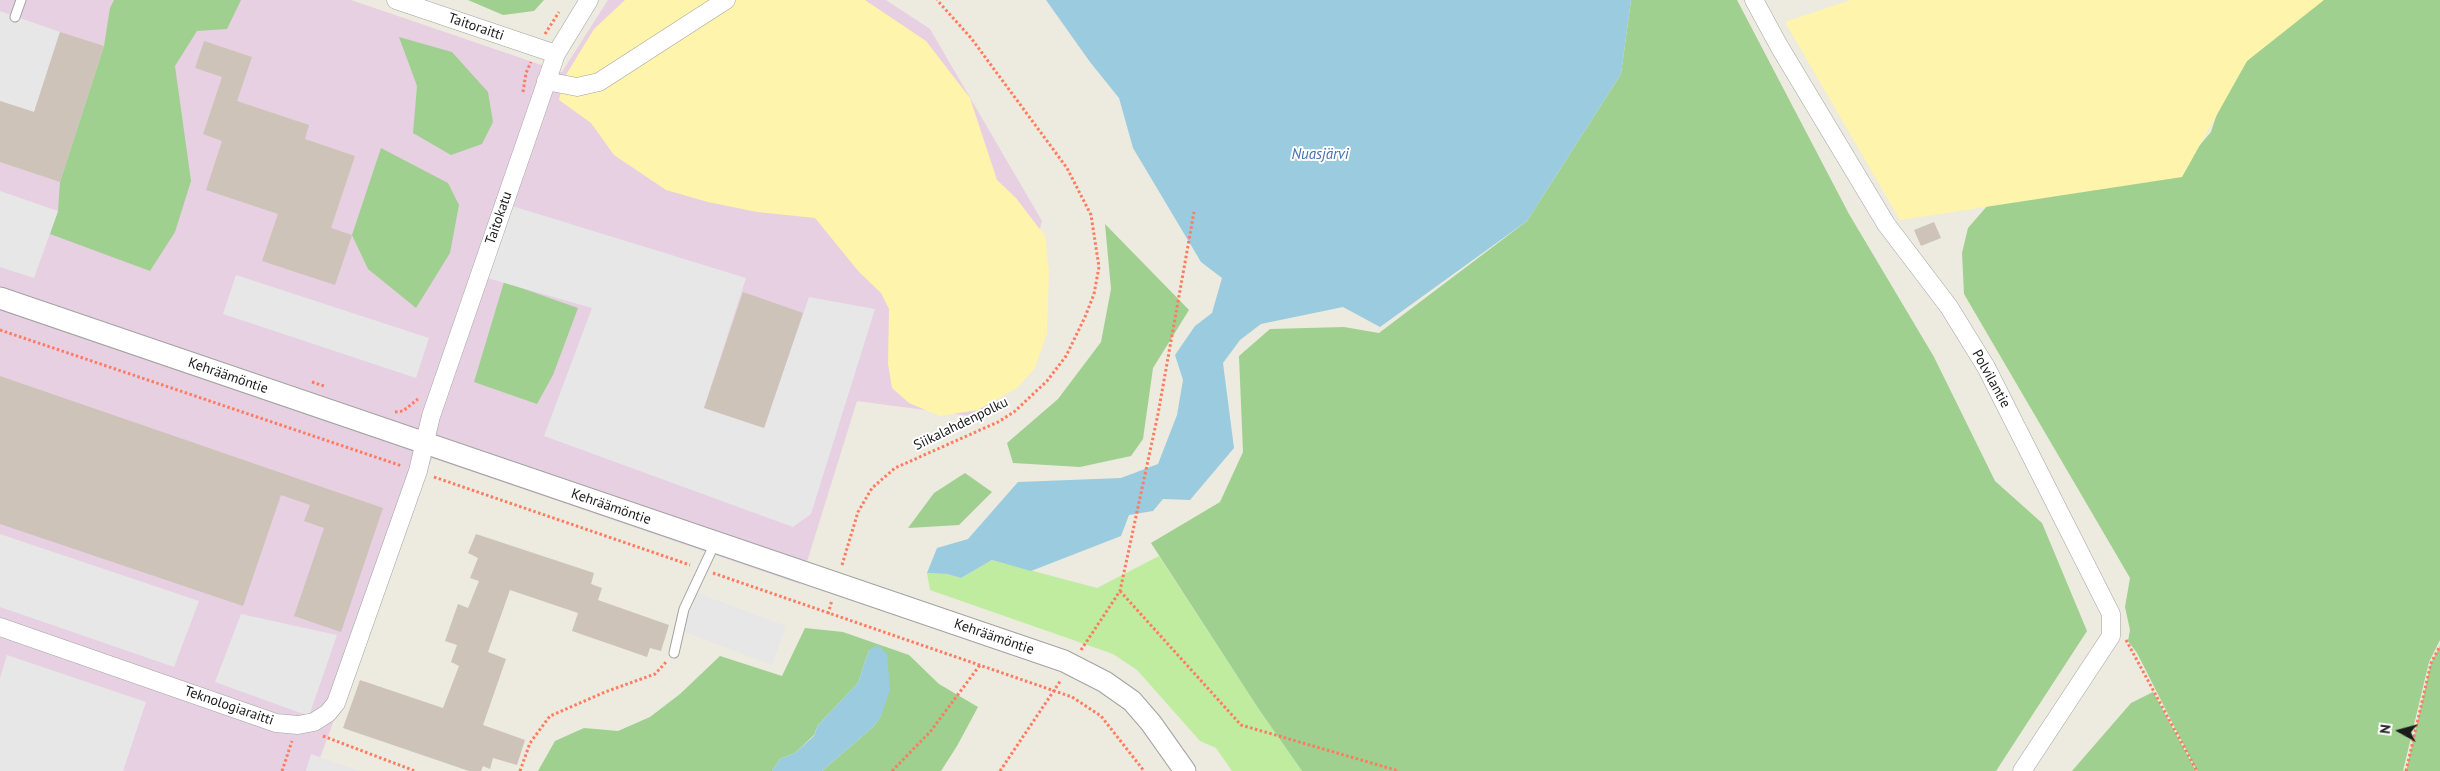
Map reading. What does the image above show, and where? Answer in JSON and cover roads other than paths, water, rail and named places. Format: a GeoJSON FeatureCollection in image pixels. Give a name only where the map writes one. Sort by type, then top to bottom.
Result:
{"type":"FeatureCollection","features":[{"type":"Feature","properties":{"kind":"street","name":"Taitoraitti"},"geometry":{"type":"LineString","coordinates":[[396,0],[556,54]]}},
{"type":"Feature","properties":{"kind":"street","name":"Taitokatu"},"geometry":{"type":"LineString","coordinates":[[426,443],[431,416],[546,81],[556,54],[589,0]]}},
{"type":"Feature","properties":{"kind":"street"},"geometry":{"type":"LineString","coordinates":[[546,81],[577,87],[599,82],[726,0]]}},
{"type":"Feature","properties":{"kind":"street","name":"Polvilantie"},"geometry":{"type":"LineString","coordinates":[[1754,0],[1779,46],[1886,224],[1949,308],[1986,367],[2111,614],[2111,636],[2022,771]]}},
{"type":"Feature","properties":{"kind":"street","name":"Kehräämöntie"},"geometry":{"type":"LineString","coordinates":[[0,298],[1071,664],[1105,682],[1132,701],[1151,723],[1185,771]]}},
{"type":"Feature","properties":{"kind":"street","name":"Teknologiaraitti"},"geometry":{"type":"LineString","coordinates":[[0,626],[295,731],[328,713],[336,703],[418,471],[426,443]]}},
{"type":"Feature","properties":{"kind":"lane"},"geometry":{"type":"LineString","coordinates":[[15,17],[21,0]]}},
{"type":"Feature","properties":{"kind":"lane"},"geometry":{"type":"LineString","coordinates":[[674,653],[701,569],[715,542]]}},
{"type":"Feature","properties":{"kind":"water","name":"Nuasjärvi"},"geometry":{"type":"Polygon","coordinates":[[[1046,0],[1631,0],[1621,74],[1527,221],[1380,327],[1343,307],[1261,324],[1240,340],[1223,363],[1234,448],[1190,500],[1163,499],[1153,511],[1129,515],[1121,536],[1031,571],[992,560],[961,578],[947,574],[927,573],[937,548],[968,539],[1018,482],[1121,478],[1158,464],[1177,415],[1183,380],[1175,355],[1195,326],[1212,313],[1222,278],[1201,262],[1133,148],[1119,98],[1090,62],[1046,0]]]}},
{"type":"Feature","properties":{"kind":"water"},"geometry":{"type":"Polygon","coordinates":[[[878,645],[887,654],[890,690],[881,716],[873,727],[822,771],[772,771],[780,759],[795,753],[814,736],[818,725],[858,683],[869,650],[878,645]]]}}]}
